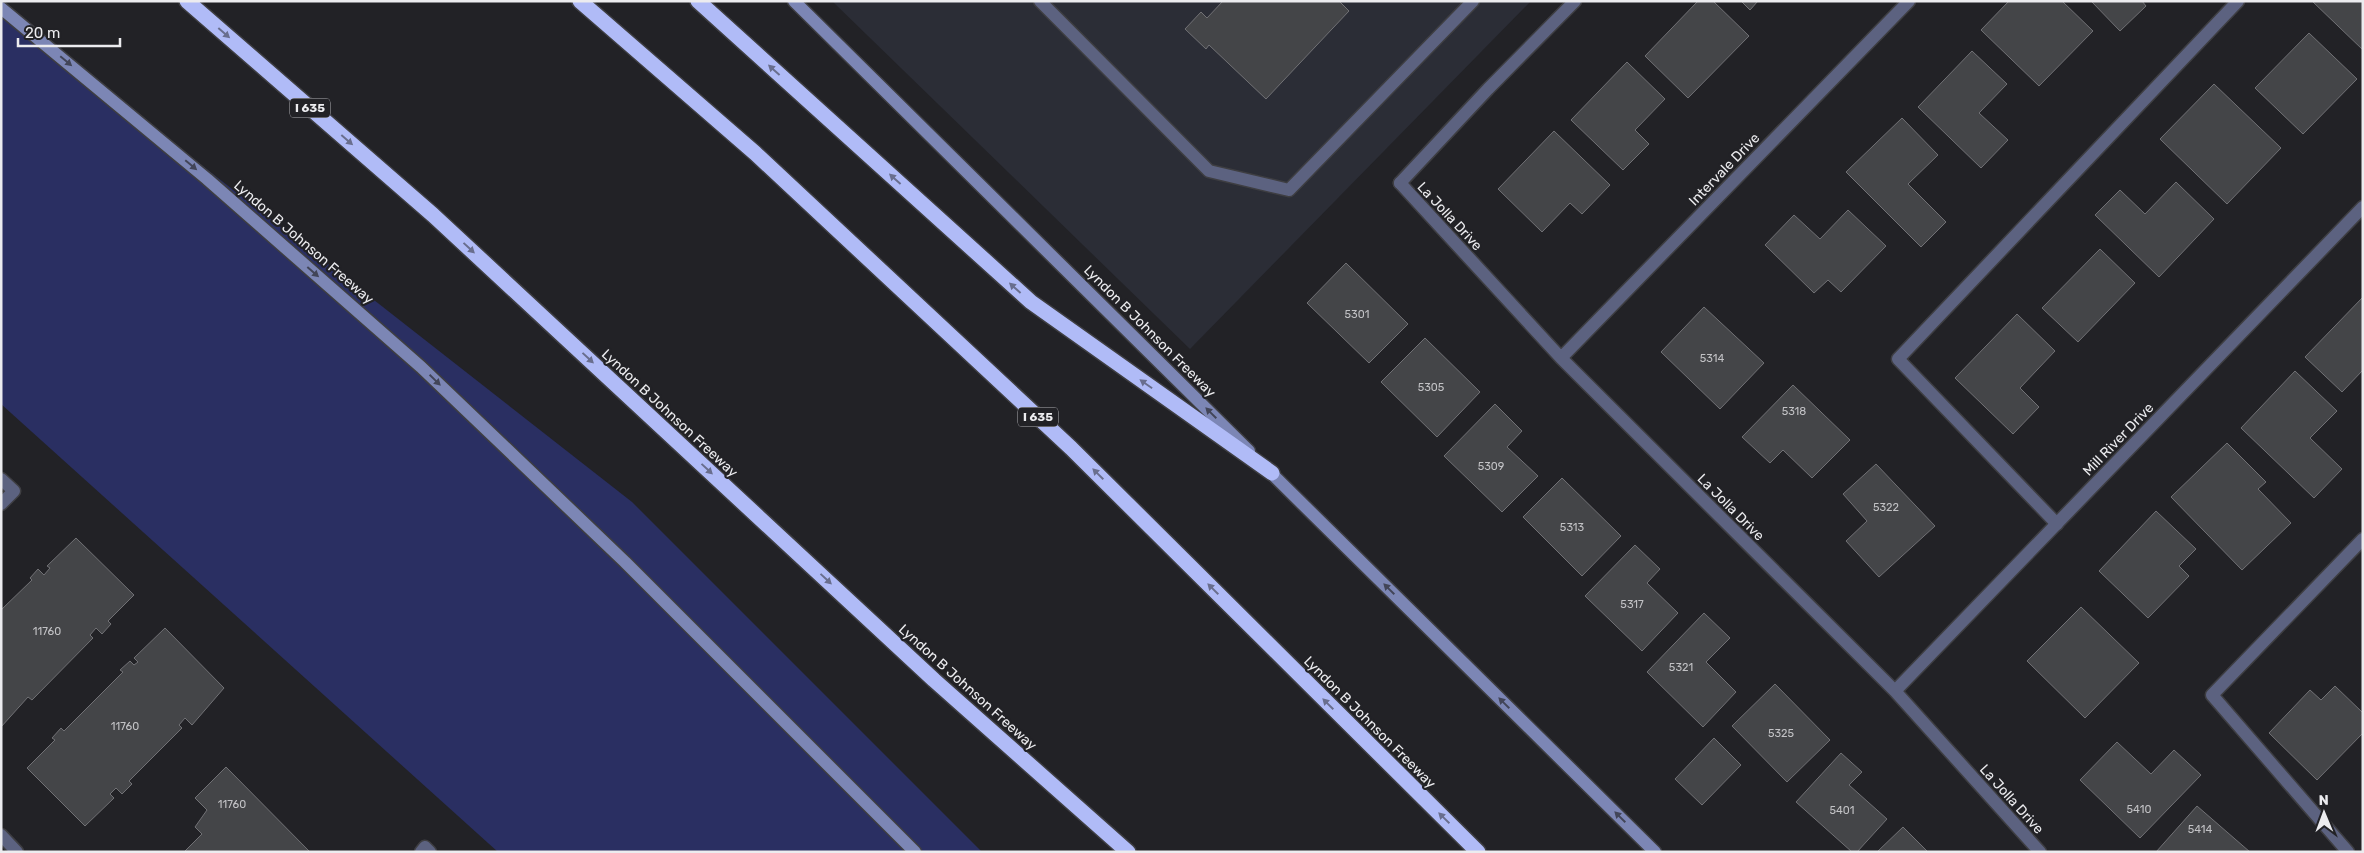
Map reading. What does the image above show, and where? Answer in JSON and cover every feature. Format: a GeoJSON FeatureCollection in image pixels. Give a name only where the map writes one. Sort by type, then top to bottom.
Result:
{"type":"FeatureCollection","features":[{"type":"Feature","properties":{"kind":"highway","name":"Lyndon B Johnson Freeway"},"geometry":{"type":"LineString","coordinates":[[187,1],[433,214],[927,673],[1128,852]]}},
{"type":"Feature","properties":{"kind":"highway","name":"Lyndon B Johnson Freeway"},"geometry":{"type":"LineString","coordinates":[[580,1],[755,153],[1071,448],[1478,852]]}},
{"type":"Feature","properties":{"kind":"highway"},"geometry":{"type":"LineString","coordinates":[[698,1],[1031,302],[1272,473]]}},
{"type":"Feature","properties":{"kind":"main road","name":"Lyndon B Johnson Freeway"},"geometry":{"type":"LineString","coordinates":[[794,1],[1655,852]]}},
{"type":"Feature","properties":{"kind":"main road","name":"Lyndon B Johnson Freeway"},"geometry":{"type":"LineString","coordinates":[[1,8],[207,179],[421,367],[625,562],[915,852]]}},
{"type":"Feature","properties":{"kind":"street"},"geometry":{"type":"LineString","coordinates":[[1040,1],[1209,171],[1289,190],[1473,1]]}},
{"type":"Feature","properties":{"kind":"street","name":"La Jolla Drive"},"geometry":{"type":"LineString","coordinates":[[1575,1],[1488,89],[1400,183],[1561,358],[1895,691],[2040,852]]}},
{"type":"Feature","properties":{"kind":"street","name":"Intervale Drive"},"geometry":{"type":"LineString","coordinates":[[1561,358],[1909,1]]}},
{"type":"Feature","properties":{"kind":"street"},"geometry":{"type":"LineString","coordinates":[[2057,524],[1898,358],[2238,1]]}},
{"type":"Feature","properties":{"kind":"street","name":"Mill River Drive"},"geometry":{"type":"LineString","coordinates":[[1895,691],[2363,206]]}},
{"type":"Feature","properties":{"kind":"street"},"geometry":{"type":"LineString","coordinates":[[1,479],[14,491],[1,504]]}},
{"type":"Feature","properties":{"kind":"street"},"geometry":{"type":"LineString","coordinates":[[2348,852],[2212,696],[2363,539]]}},
{"type":"Feature","properties":{"kind":"street"},"geometry":{"type":"LineString","coordinates":[[1,835],[18,852]]}},
{"type":"Feature","properties":{"kind":"street"},"geometry":{"type":"LineString","coordinates":[[421,852],[425,847],[430,852]]}},
{"type":"Feature","properties":{"kind":"shaded area"},"geometry":{"type":"Polygon","coordinates":[[[832,1],[1531,1],[1190,349],[832,1]]]}},
{"type":"Feature","properties":{"kind":"shaded area"},"geometry":{"type":"Polygon","coordinates":[[[1,8],[632,502],[982,852],[498,852],[1,404],[1,8]]]}},
{"type":"Feature","properties":{"kind":"building"},"geometry":{"type":"Polygon","coordinates":[[[1223,1],[1339,1],[1349,11],[1266,99],[1209,45],[1206,49],[1185,29],[1201,12],[1207,18],[1223,1]]]}},
{"type":"Feature","properties":{"kind":"building"},"geometry":{"type":"Polygon","coordinates":[[[1698,1],[1713,1],[1749,36],[1688,98],[1645,56],[1698,1]]]}},
{"type":"Feature","properties":{"kind":"building"},"geometry":{"type":"Polygon","coordinates":[[[1741,1],[1758,1],[1750,10],[1741,1]]]}},
{"type":"Feature","properties":{"kind":"building"},"geometry":{"type":"Polygon","coordinates":[[[2009,1],[2062,1],[2093,31],[2039,86],[1981,30],[2009,1]]]}},
{"type":"Feature","properties":{"kind":"building"},"geometry":{"type":"Polygon","coordinates":[[[2091,1],[2142,1],[2146,6],[2120,31],[2091,1]]]}},
{"type":"Feature","properties":{"kind":"building"},"geometry":{"type":"Polygon","coordinates":[[[2312,1],[2363,1],[2363,50],[2312,1]]]}},
{"type":"Feature","properties":{"kind":"building"},"geometry":{"type":"Polygon","coordinates":[[[2309,33],[2357,79],[2303,134],[2255,88],[2309,33]]]}},
{"type":"Feature","properties":{"kind":"building"},"geometry":{"type":"Polygon","coordinates":[[[1972,51],[2007,84],[1979,113],[2008,140],[1981,168],[1918,107],[1972,51]]]}},
{"type":"Feature","properties":{"kind":"building"},"geometry":{"type":"Polygon","coordinates":[[[1627,62],[1665,99],[1635,130],[1649,144],[1623,170],[1571,120],[1627,62]]]}},
{"type":"Feature","properties":{"kind":"building"},"geometry":{"type":"Polygon","coordinates":[[[2214,84],[2281,148],[2227,204],[2160,139],[2214,84]]]}},
{"type":"Feature","properties":{"kind":"building"},"geometry":{"type":"Polygon","coordinates":[[[1902,118],[1938,155],[1908,184],[1946,222],[1921,247],[1846,172],[1902,118]]]}},
{"type":"Feature","properties":{"kind":"building"},"geometry":{"type":"Polygon","coordinates":[[[1554,131],[1610,185],[1582,214],[1570,203],[1542,232],[1498,189],[1554,131]]]}},
{"type":"Feature","properties":{"kind":"building"},"geometry":{"type":"Polygon","coordinates":[[[2176,182],[2214,219],[2159,277],[2095,215],[2120,190],[2145,214],[2176,182]]]}},
{"type":"Feature","properties":{"kind":"building"},"geometry":{"type":"Polygon","coordinates":[[[1848,210],[1886,246],[1841,292],[1828,280],[1814,293],[1765,245],[1794,215],[1820,239],[1848,210]]]}},
{"type":"Feature","properties":{"kind":"building"},"geometry":{"type":"Polygon","coordinates":[[[2100,249],[2135,283],[2078,342],[2042,308],[2100,249]]]}},
{"type":"Feature","properties":{"kind":"building"},"geometry":{"type":"Polygon","coordinates":[[[1346,263],[1408,324],[1369,363],[1307,303],[1346,263]]]}},
{"type":"Feature","properties":{"kind":"building"},"geometry":{"type":"Polygon","coordinates":[[[2363,297],[2363,370],[2342,392],[2305,357],[2363,297]]]}},
{"type":"Feature","properties":{"kind":"building"},"geometry":{"type":"Polygon","coordinates":[[[1704,307],[1764,363],[1720,409],[1661,352],[1704,307]]]}},
{"type":"Feature","properties":{"kind":"building"},"geometry":{"type":"Polygon","coordinates":[[[2017,314],[2055,351],[2020,388],[2039,407],[2013,434],[1955,378],[2017,314]]]}},
{"type":"Feature","properties":{"kind":"building"},"geometry":{"type":"Polygon","coordinates":[[[1425,338],[1480,392],[1437,437],[1381,382],[1425,338]]]}},
{"type":"Feature","properties":{"kind":"building"},"geometry":{"type":"Polygon","coordinates":[[[2295,371],[2337,411],[2310,438],[2342,469],[2314,498],[2241,428],[2295,371]]]}},
{"type":"Feature","properties":{"kind":"building"},"geometry":{"type":"Polygon","coordinates":[[[1793,385],[1850,440],[1812,478],[1783,450],[1770,463],[1742,437],[1793,385]]]}},
{"type":"Feature","properties":{"kind":"building"},"geometry":{"type":"Polygon","coordinates":[[[1495,404],[1522,431],[1507,447],[1538,476],[1502,512],[1444,456],[1495,404]]]}},
{"type":"Feature","properties":{"kind":"building"},"geometry":{"type":"Polygon","coordinates":[[[2227,443],[2266,482],[2258,489],[2291,523],[2242,570],[2171,497],[2227,443]]]}},
{"type":"Feature","properties":{"kind":"building"},"geometry":{"type":"Polygon","coordinates":[[[1876,464],[1935,526],[1879,577],[1846,541],[1867,521],[1843,494],[1876,464]]]}},
{"type":"Feature","properties":{"kind":"building"},"geometry":{"type":"Polygon","coordinates":[[[1562,478],[1621,536],[1582,576],[1523,517],[1562,478]]]}},
{"type":"Feature","properties":{"kind":"building"},"geometry":{"type":"Polygon","coordinates":[[[2156,511],[2196,549],[2179,566],[2189,576],[2148,618],[2099,571],[2156,511]]]}},
{"type":"Feature","properties":{"kind":"building"},"geometry":{"type":"Polygon","coordinates":[[[76,538],[134,595],[108,621],[111,624],[102,634],[96,628],[90,635],[93,638],[32,700],[28,697],[1,727],[1,610],[32,580],[30,578],[38,569],[44,575],[50,568],[47,566],[76,538]]]}},
{"type":"Feature","properties":{"kind":"building"},"geometry":{"type":"Polygon","coordinates":[[[1635,545],[1660,569],[1647,583],[1678,613],[1642,651],[1585,596],[1635,545]]]}},
{"type":"Feature","properties":{"kind":"building"},"geometry":{"type":"Polygon","coordinates":[[[2081,607],[2139,663],[2085,718],[2027,661],[2081,607]]]}},
{"type":"Feature","properties":{"kind":"building"},"geometry":{"type":"Polygon","coordinates":[[[1704,613],[1730,638],[1706,662],[1736,692],[1703,727],[1647,672],[1704,613]]]}},
{"type":"Feature","properties":{"kind":"building"},"geometry":{"type":"Polygon","coordinates":[[[165,628],[224,688],[192,725],[185,718],[179,725],[182,728],[129,781],[132,784],[122,794],[116,788],[110,794],[114,798],[85,826],[27,768],[55,740],[52,738],[61,728],[64,731],[123,672],[120,670],[130,661],[134,665],[138,662],[134,658],[165,628]]]}},
{"type":"Feature","properties":{"kind":"building"},"geometry":{"type":"Polygon","coordinates":[[[1775,684],[1830,740],[1787,782],[1732,726],[1775,684]]]}},
{"type":"Feature","properties":{"kind":"building"},"geometry":{"type":"Polygon","coordinates":[[[2335,686],[2363,713],[2363,733],[2317,780],[2269,733],[2310,690],[2321,700],[2335,686]]]}},
{"type":"Feature","properties":{"kind":"building"},"geometry":{"type":"Polygon","coordinates":[[[1714,738],[1741,765],[1702,805],[1675,779],[1714,738]]]}},
{"type":"Feature","properties":{"kind":"building"},"geometry":{"type":"Polygon","coordinates":[[[2117,742],[2151,774],[2174,750],[2201,775],[2140,838],[2080,780],[2117,742]]]}},
{"type":"Feature","properties":{"kind":"building"},"geometry":{"type":"Polygon","coordinates":[[[1841,753],[1862,772],[1849,785],[1887,819],[1857,852],[1852,852],[1796,802],[1841,753]]]}},
{"type":"Feature","properties":{"kind":"building"},"geometry":{"type":"Polygon","coordinates":[[[226,767],[310,852],[184,852],[202,834],[195,827],[207,810],[195,798],[226,767]]]}},
{"type":"Feature","properties":{"kind":"building"},"geometry":{"type":"Polygon","coordinates":[[[2197,806],[2250,852],[2156,852],[2197,806]]]}},
{"type":"Feature","properties":{"kind":"building"},"geometry":{"type":"Polygon","coordinates":[[[1903,827],[1928,852],[1877,852],[1903,827]]]}}]}
